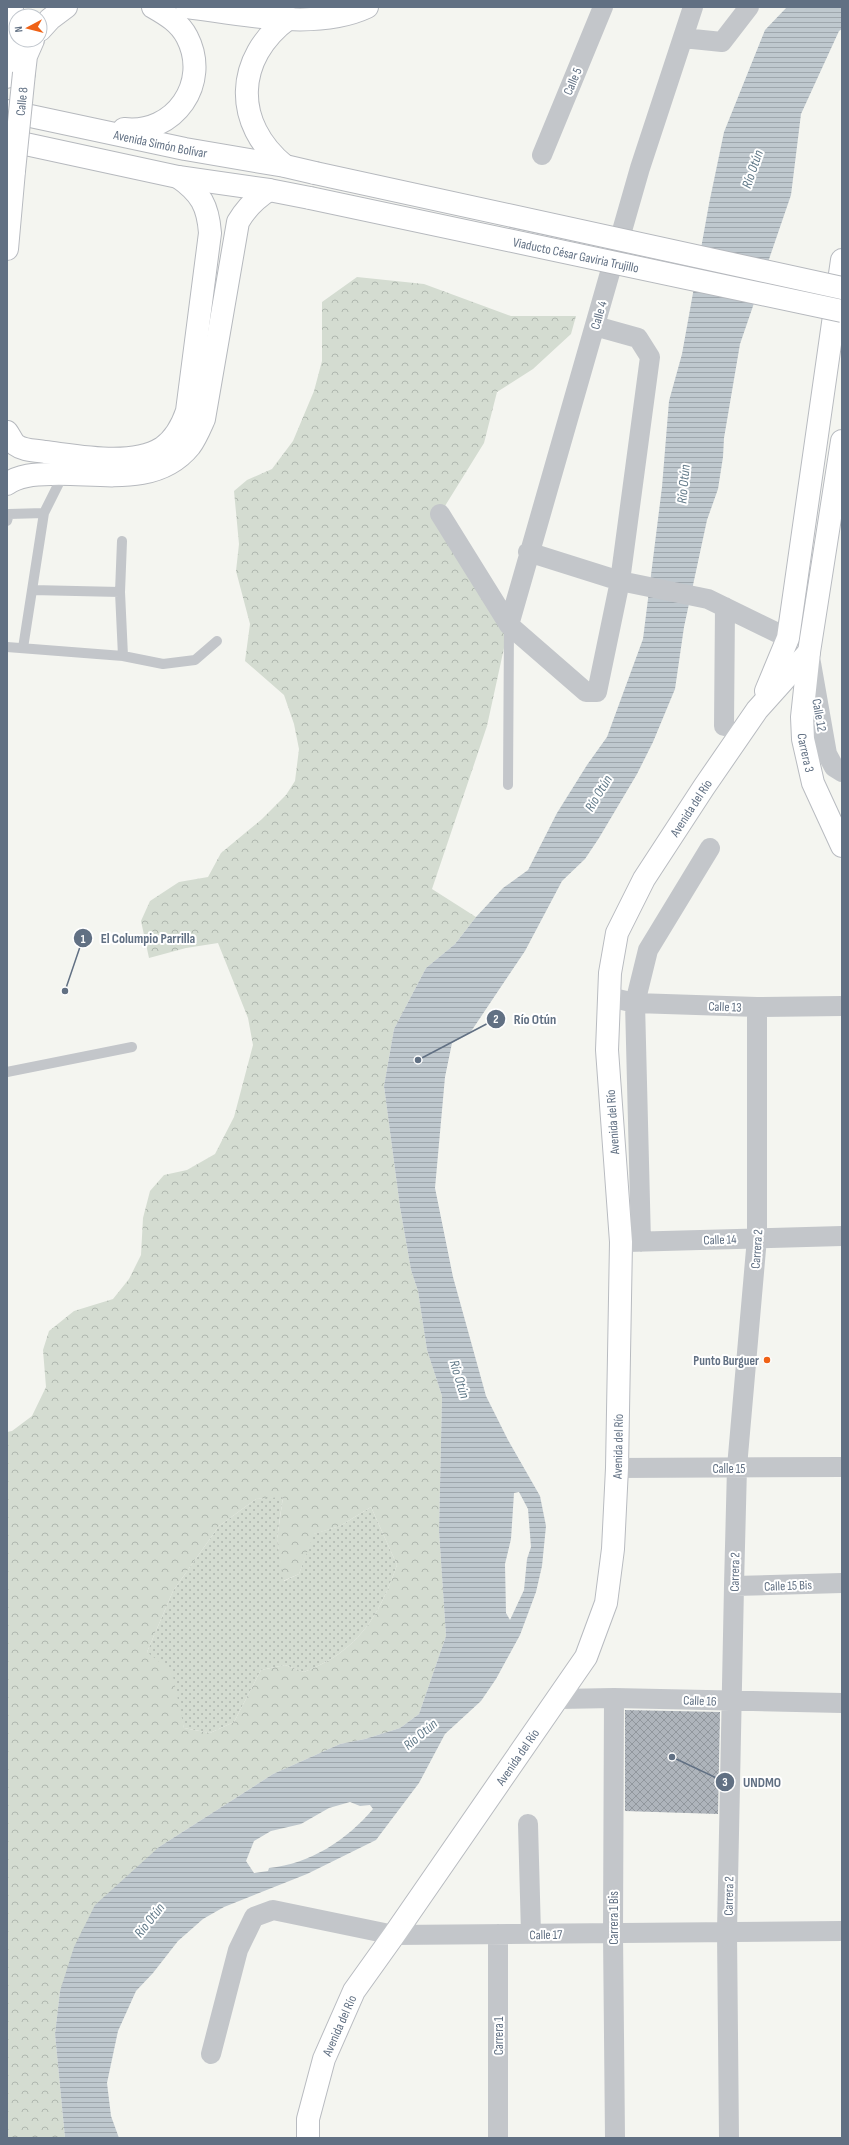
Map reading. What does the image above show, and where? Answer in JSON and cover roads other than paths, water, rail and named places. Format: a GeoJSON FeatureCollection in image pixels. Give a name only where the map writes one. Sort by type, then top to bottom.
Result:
{"type":"FeatureCollection","features":[{"type":"Feature","properties":{"kind":"main road"},"geometry":{"type":"LineString","coordinates":[[48,20],[66,7]]}},
{"type":"Feature","properties":{"kind":"main road"},"geometry":{"type":"LineString","coordinates":[[60,122],[127,130],[147,128],[161,123],[173,116],[187,98],[194,75],[192,50],[187,36],[179,25],[167,15],[153,7]]}},
{"type":"Feature","properties":{"kind":"main road"},"geometry":{"type":"LineString","coordinates":[[187,7],[289,18],[332,18],[367,7]]}},
{"type":"Feature","properties":{"kind":"main road"},"geometry":{"type":"LineString","coordinates":[[285,166],[273,156],[255,130],[249,115],[247,84],[250,68],[265,39],[289,18]]}},
{"type":"Feature","properties":{"kind":"main road","name":"Calle 8"},"geometry":{"type":"LineString","coordinates":[[7,249],[14,171],[13,73],[11,48]]}},
{"type":"Feature","properties":{"kind":"main road"},"geometry":{"type":"LineString","coordinates":[[13,73],[26,56],[30,48]]}},
{"type":"Feature","properties":{"kind":"main road","name":"Avenida Simón Bolívar"},"geometry":{"type":"LineString","coordinates":[[7,110],[185,149],[285,166],[315,173]]}},
{"type":"Feature","properties":{"kind":"main road"},"geometry":{"type":"LineString","coordinates":[[7,140],[178,177],[269,190]]}},
{"type":"Feature","properties":{"kind":"main road","name":"Viaducto César Gaviria Trujillo"},"geometry":{"type":"LineString","coordinates":[[315,173],[842,288]]}},
{"type":"Feature","properties":{"kind":"main road"},"geometry":{"type":"LineString","coordinates":[[7,432],[16,445],[30,451],[116,458],[147,454],[161,448],[173,438],[181,427],[187,411],[210,233],[209,216],[203,200],[192,187],[178,177]]}},
{"type":"Feature","properties":{"kind":"main road"},"geometry":{"type":"LineString","coordinates":[[7,484],[25,476],[64,473],[119,476],[141,473],[163,466],[189,446],[204,419],[238,222],[245,209],[256,198],[269,190]]}},
{"type":"Feature","properties":{"kind":"main road","name":"Viaducto César Gaviria Trujillo"},"geometry":{"type":"LineString","coordinates":[[269,190],[842,311]]}},
{"type":"Feature","properties":{"kind":"main road"},"geometry":{"type":"LineString","coordinates":[[757,710],[788,638],[842,260]]}},
{"type":"Feature","properties":{"kind":"main road","name":"Carrera 3"},"geometry":{"type":"LineString","coordinates":[[842,441],[809,652],[802,717],[803,739],[813,783],[842,846]]}},
{"type":"Feature","properties":{"kind":"main road"},"geometry":{"type":"LineString","coordinates":[[757,710],[809,652]]}},
{"type":"Feature","properties":{"kind":"main road","name":"Avenida del Río"},"geometry":{"type":"LineString","coordinates":[[308,2138],[308,2119],[324,2059],[354,1990],[559,1699],[586,1657],[606,1603],[613,1549],[631,1242],[606,1050],[610,974],[617,933],[634,896],[757,710]]}},
{"type":"Feature","properties":{"kind":"street","name":"Calle 5"},"geometry":{"type":"LineString","coordinates":[[542,155],[603,7]]}},
{"type":"Feature","properties":{"kind":"street","name":"Calle 4"},"geometry":{"type":"LineString","coordinates":[[509,625],[528,552],[640,168],[694,7]]}},
{"type":"Feature","properties":{"kind":"street"},"geometry":{"type":"LineString","coordinates":[[683,38],[722,42],[749,7]]}},
{"type":"Feature","properties":{"kind":"street"},"geometry":{"type":"LineString","coordinates":[[440,514],[509,625],[586,692],[597,692],[620,581],[650,357],[638,338],[595,326]]}},
{"type":"Feature","properties":{"kind":"street"},"geometry":{"type":"LineString","coordinates":[[528,552],[620,581],[716,603],[788,638]]}},
{"type":"Feature","properties":{"kind":"street"},"geometry":{"type":"LineString","coordinates":[[716,603],[724,726]]}},
{"type":"Feature","properties":{"kind":"street","name":"Calle 12"},"geometry":{"type":"LineString","coordinates":[[809,652],[827,754],[834,767],[842,772]]}},
{"type":"Feature","properties":{"kind":"street"},"geometry":{"type":"LineString","coordinates":[[631,1242],[635,1003],[648,950],[710,848]]}},
{"type":"Feature","properties":{"kind":"street","name":"Calle 13"},"geometry":{"type":"LineString","coordinates":[[609,997],[635,1003],[840,1011]]}},
{"type":"Feature","properties":{"kind":"street","name":"Carrera 2"},"geometry":{"type":"LineString","coordinates":[[729,2138],[727,1932],[731,1700],[737,1468],[757,1238],[756,1007]]}},
{"type":"Feature","properties":{"kind":"street","name":"Calle 14"},"geometry":{"type":"LineString","coordinates":[[631,1242],[842,1236]]}},
{"type":"Feature","properties":{"kind":"street","name":"Calle 15"},"geometry":{"type":"LineString","coordinates":[[617,1468],[842,1467]]}},
{"type":"Feature","properties":{"kind":"street","name":"Calle 15 Bis"},"geometry":{"type":"LineString","coordinates":[[734,1586],[842,1583]]}},
{"type":"Feature","properties":{"kind":"street","name":"Calle 16"},"geometry":{"type":"LineString","coordinates":[[559,1699],[614,1698],[842,1703]]}},
{"type":"Feature","properties":{"kind":"street","name":"Carrera 1 Bis"},"geometry":{"type":"LineString","coordinates":[[614,1698],[613,1933],[616,2138]]}},
{"type":"Feature","properties":{"kind":"street"},"geometry":{"type":"LineString","coordinates":[[528,1824],[531,1934]]}},
{"type":"Feature","properties":{"kind":"street","name":"Calle 17"},"geometry":{"type":"LineString","coordinates":[[211,2054],[238,1950],[254,1917],[273,1910],[394,1935],[842,1931]]}},
{"type":"Feature","properties":{"kind":"street"},"geometry":{"type":"LineString","coordinates":[[842,1915],[842,1931]]}},
{"type":"Feature","properties":{"kind":"street","name":"Carrera 1"},"geometry":{"type":"LineString","coordinates":[[498,1934],[498,2138]]}},
{"type":"Feature","properties":{"kind":"lane"},"geometry":{"type":"LineString","coordinates":[[23,648],[44,514],[64,473]]}},
{"type":"Feature","properties":{"kind":"lane"},"geometry":{"type":"LineString","coordinates":[[7,520],[9,514],[44,514]]}},
{"type":"Feature","properties":{"kind":"lane"},"geometry":{"type":"LineString","coordinates":[[122,541],[120,592],[123,656]]}},
{"type":"Feature","properties":{"kind":"lane"},"geometry":{"type":"LineString","coordinates":[[32,590],[120,592]]}},
{"type":"Feature","properties":{"kind":"lane"},"geometry":{"type":"LineString","coordinates":[[508,785],[509,625]]}},
{"type":"Feature","properties":{"kind":"lane"},"geometry":{"type":"LineString","coordinates":[[7,647],[123,656],[163,664],[195,660],[217,641]]}},
{"type":"Feature","properties":{"kind":"lane"},"geometry":{"type":"LineString","coordinates":[[7,1072],[132,1047]]}},
{"type":"Feature","properties":{"kind":"water","name":"Río Otún"},"geometry":{"type":"Polygon","coordinates":[[[787,7],[842,7],[842,29],[839,31],[801,114],[791,195],[740,344],[724,438],[723,457],[718,489],[707,520],[684,627],[675,689],[653,742],[637,774],[599,838],[585,859],[562,881],[525,951],[470,1033],[452,1043],[445,1077],[435,1188],[453,1277],[486,1396],[508,1440],[540,1496],[546,1526],[542,1566],[536,1592],[520,1635],[496,1679],[481,1701],[445,1734],[419,1783],[376,1840],[307,1874],[224,1907],[203,1919],[178,1941],[153,1973],[136,1991],[118,2031],[107,2083],[111,2116],[119,2138],[65,2138],[55,2034],[60,1991],[74,1947],[95,1905],[159,1847],[273,1774],[340,1744],[365,1739],[400,1728],[419,1714],[446,1636],[439,1531],[442,1396],[427,1350],[418,1291],[411,1270],[400,1207],[384,1086],[394,1029],[426,968],[455,944],[476,917],[503,888],[528,870],[557,813],[587,765],[607,737],[643,639],[662,487],[669,401],[682,354],[709,204],[724,132],[765,30],[787,7]],[[519,1492],[514,1493],[511,1539],[505,1564],[506,1613],[510,1620],[524,1590],[527,1559],[531,1547],[528,1509],[519,1492]],[[350,1802],[329,1808],[301,1824],[271,1831],[254,1841],[246,1861],[254,1873],[268,1871],[269,1868],[284,1866],[313,1856],[327,1849],[352,1831],[373,1809],[370,1805],[360,1806],[350,1802]]]}},
{"type":"Feature","properties":{"kind":"place","name":"El Columpio Parrilla"},"geometry":{"type":"Point","coordinates":[65,991]}},
{"type":"Feature","properties":{"kind":"place","name":"Río Otún"},"geometry":{"type":"Point","coordinates":[418,1060]}},
{"type":"Feature","properties":{"kind":"place","name":"Punto Burguer"},"geometry":{"type":"Point","coordinates":[767,1360]}},
{"type":"Feature","properties":{"kind":"place","name":"UNDMO"},"geometry":{"type":"Point","coordinates":[672,1757]}}]}
